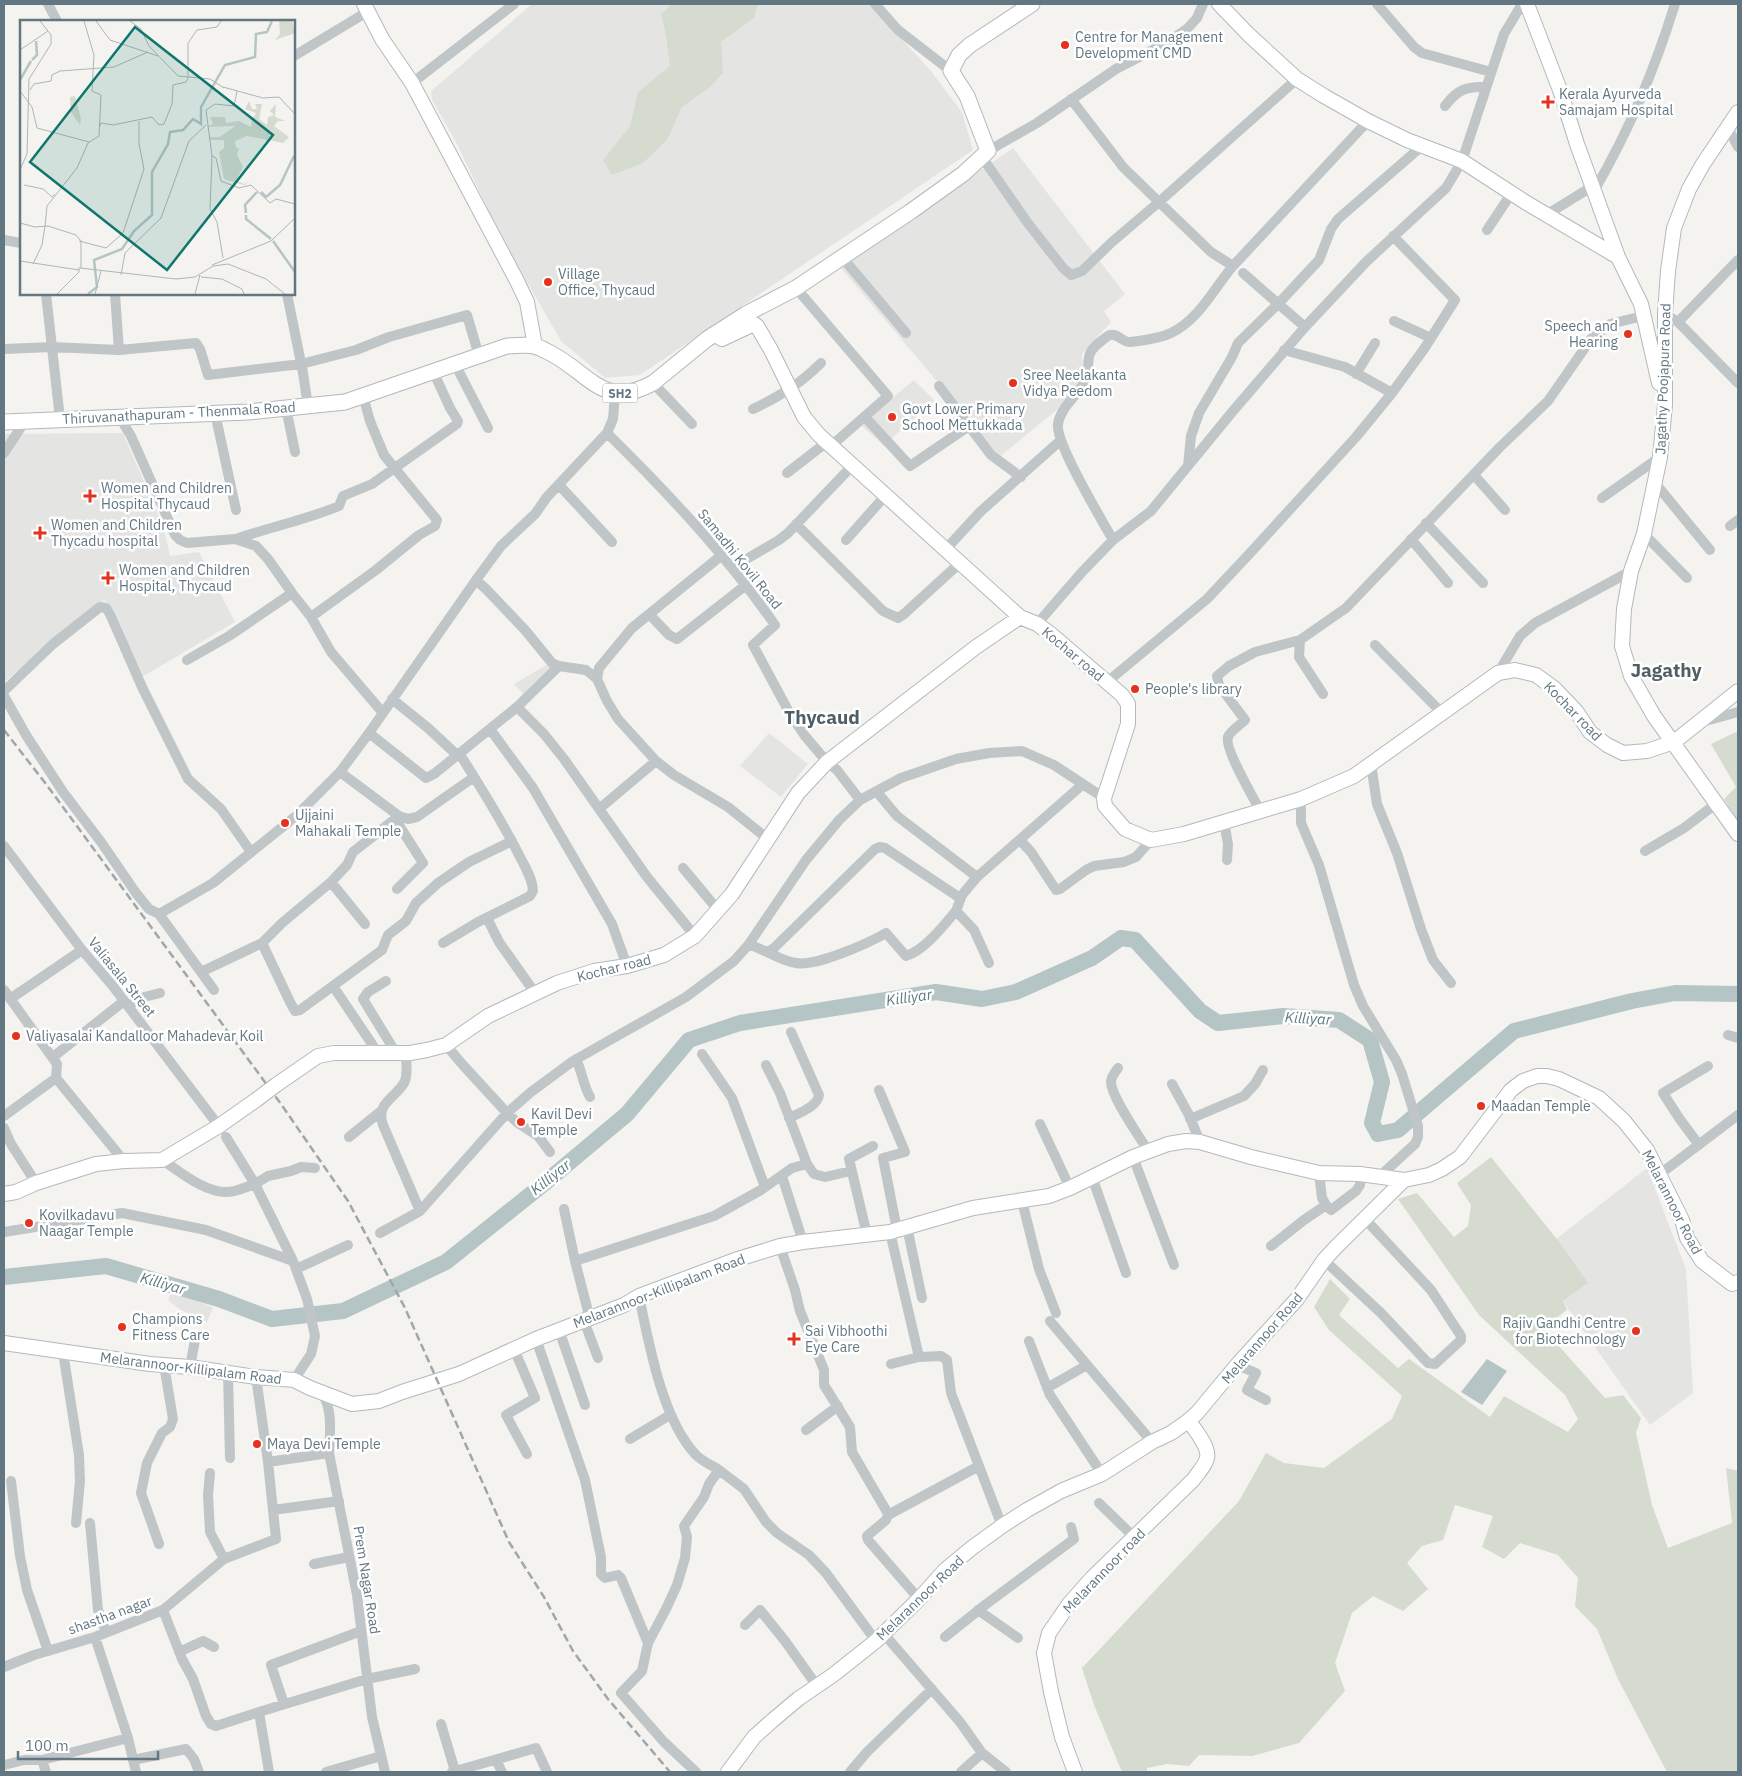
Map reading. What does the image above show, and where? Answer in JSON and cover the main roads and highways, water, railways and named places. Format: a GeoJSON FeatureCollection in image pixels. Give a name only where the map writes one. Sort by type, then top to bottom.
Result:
{"type":"FeatureCollection","features":[{"type":"Feature","properties":{"kind":"main road","name":"Thiruvanathapuram - Thenmala Road"},"geometry":{"type":"LineString","coordinates":[[4,422],[215,413],[345,402],[507,346],[535,346],[560,358],[598,387],[615,394],[637,390],[653,383],[714,334],[746,314],[796,288],[842,258],[948,184],[985,154],[966,96],[951,71],[959,55],[970,45],[1032,4]]}},
{"type":"Feature","properties":{"kind":"waterway","name":"Killiyar"},"geometry":{"type":"LineString","coordinates":[[4,1277],[106,1266],[219,1299],[272,1319],[343,1311],[446,1262],[627,1114],[689,1040],[740,1023],[936,992],[982,999],[1016,992],[1092,958],[1121,938],[1135,940],[1200,1011],[1218,1023],[1283,1016],[1339,1020],[1370,1040],[1382,1082],[1372,1123],[1378,1134],[1398,1130],[1514,1031],[1632,1001],[1675,993],[1738,994]]}},
{"type":"Feature","properties":{"kind":"railway"},"geometry":{"type":"LineString","coordinates":[[4,730],[46,784],[281,1104],[348,1201],[405,1308],[509,1542],[544,1597],[573,1651],[608,1699],[670,1772]]}},
{"type":"Feature","properties":{"kind":"place","name":"Centre for Management Development CMD"},"geometry":{"type":"Point","coordinates":[1065,45]}},
{"type":"Feature","properties":{"kind":"place","name":"Kerala Ayurveda Samajam Hospital"},"geometry":{"type":"Point","coordinates":[1548,102]}},
{"type":"Feature","properties":{"kind":"place","name":"Village Office, Thycaud"},"geometry":{"type":"Point","coordinates":[548,282]}},
{"type":"Feature","properties":{"kind":"place","name":"Speech and Hearing"},"geometry":{"type":"Point","coordinates":[1628,334]}},
{"type":"Feature","properties":{"kind":"place","name":"Sree Neelakanta Vidya Peedom"},"geometry":{"type":"Point","coordinates":[1013,383]}},
{"type":"Feature","properties":{"kind":"place","name":"Govt Lower Primary School Mettukkada"},"geometry":{"type":"Point","coordinates":[892,417]}},
{"type":"Feature","properties":{"kind":"place","name":"Women and Children Hospital Thycaud"},"geometry":{"type":"Point","coordinates":[90,496]}},
{"type":"Feature","properties":{"kind":"place","name":"Women and Children Thycadu hospital"},"geometry":{"type":"Point","coordinates":[40,533]}},
{"type":"Feature","properties":{"kind":"place","name":"Women and Children Hospital, Thycaud"},"geometry":{"type":"Point","coordinates":[108,578]}},
{"type":"Feature","properties":{"kind":"place","name":"People's library"},"geometry":{"type":"Point","coordinates":[1135,689]}},
{"type":"Feature","properties":{"kind":"place","name":"Ujjaini Mahakali Temple"},"geometry":{"type":"Point","coordinates":[285,823]}},
{"type":"Feature","properties":{"kind":"place","name":"Valiyasalai Kandalloor Mahadevar Koil"},"geometry":{"type":"Point","coordinates":[16,1036]}},
{"type":"Feature","properties":{"kind":"place","name":"Maadan Temple"},"geometry":{"type":"Point","coordinates":[1481,1106]}},
{"type":"Feature","properties":{"kind":"place","name":"Kavil Devi Temple"},"geometry":{"type":"Point","coordinates":[521,1122]}},
{"type":"Feature","properties":{"kind":"place","name":"Kovilkadavu Naagar Temple"},"geometry":{"type":"Point","coordinates":[29,1223]}},
{"type":"Feature","properties":{"kind":"place","name":"Champions Fitness Care"},"geometry":{"type":"Point","coordinates":[122,1327]}},
{"type":"Feature","properties":{"kind":"place","name":"Rajiv Gandhi Centre for Biotechnology"},"geometry":{"type":"Point","coordinates":[1636,1331]}},
{"type":"Feature","properties":{"kind":"place","name":"Sai Vibhoothi Eye Care"},"geometry":{"type":"Point","coordinates":[794,1339]}},
{"type":"Feature","properties":{"kind":"place","name":"Maya Devi Temple"},"geometry":{"type":"Point","coordinates":[257,1444]}},
{"type":"Feature","properties":{"kind":"district","name":"Jagathy"},"geometry":{"type":"Point","coordinates":[1666,670]}},
{"type":"Feature","properties":{"kind":"district","name":"Thycaud"},"geometry":{"type":"Point","coordinates":[822,717]}}]}
